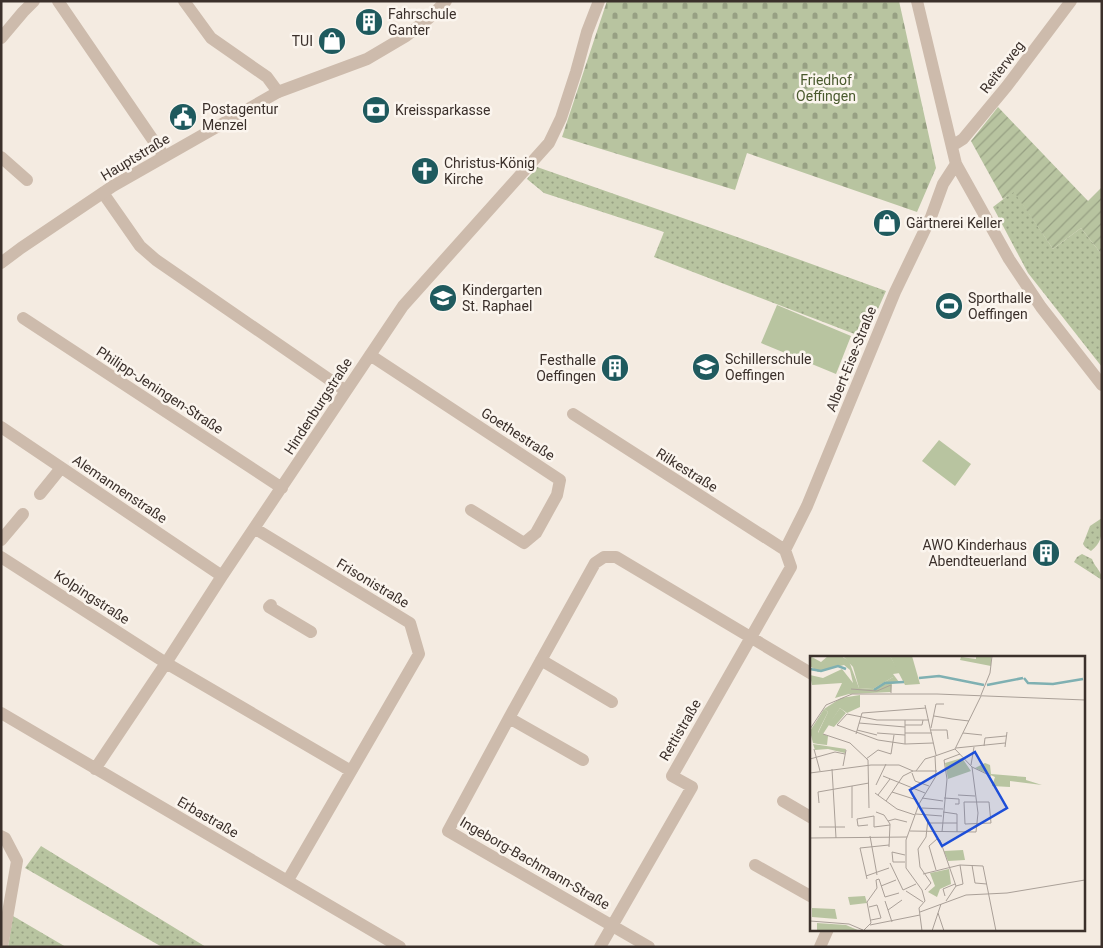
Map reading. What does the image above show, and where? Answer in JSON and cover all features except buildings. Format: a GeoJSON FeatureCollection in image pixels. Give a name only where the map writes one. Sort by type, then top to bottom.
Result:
{"type":"FeatureCollection","features":[{"type":"Feature","properties":{"kind":"street"},"geometry":{"type":"LineString","coordinates":[[1,38],[34,1]]}},
{"type":"Feature","properties":{"kind":"street"},"geometry":{"type":"LineString","coordinates":[[58,1],[164,156]]}},
{"type":"Feature","properties":{"kind":"street"},"geometry":{"type":"LineString","coordinates":[[184,1],[211,38],[267,78],[278,92]]}},
{"type":"Feature","properties":{"kind":"street","name":"Hauptstraße"},"geometry":{"type":"LineString","coordinates":[[1,263],[103,193],[164,156],[278,92],[367,59],[406,36],[446,1]]}},
{"type":"Feature","properties":{"kind":"street","name":"Hindenburgstraße"},"geometry":{"type":"LineString","coordinates":[[95,769],[403,306],[549,143],[561,118],[587,32],[599,1]]}},
{"type":"Feature","properties":{"kind":"street"},"geometry":{"type":"LineString","coordinates":[[916,1],[956,164],[1009,259],[1036,299],[1102,385]]}},
{"type":"Feature","properties":{"kind":"street","name":"Reiterweg"},"geometry":{"type":"LineString","coordinates":[[952,146],[963,139],[1007,86],[1071,1]]}},
{"type":"Feature","properties":{"kind":"street"},"geometry":{"type":"LineString","coordinates":[[1,157],[27,180]]}},
{"type":"Feature","properties":{"kind":"street","name":"Albert-Eise-Straße"},"geometry":{"type":"LineString","coordinates":[[785,550],[807,506],[895,292],[931,217],[943,184],[956,164]]}},
{"type":"Feature","properties":{"kind":"street"},"geometry":{"type":"LineString","coordinates":[[103,193],[140,246],[156,260],[346,391]]}},
{"type":"Feature","properties":{"kind":"street","name":"Philipp-Jeningen-Straße"},"geometry":{"type":"LineString","coordinates":[[23,318],[282,488]]}},
{"type":"Feature","properties":{"kind":"street","name":"Goethestraße"},"geometry":{"type":"LineString","coordinates":[[370,355],[560,480],[557,496],[536,533],[524,543],[471,510]]}},
{"type":"Feature","properties":{"kind":"street","name":"Rilkestraße"},"geometry":{"type":"LineString","coordinates":[[573,414],[785,550]]}},
{"type":"Feature","properties":{"kind":"street","name":"Alemannenstraße"},"geometry":{"type":"LineString","coordinates":[[1,427],[222,576]]}},
{"type":"Feature","properties":{"kind":"street"},"geometry":{"type":"LineString","coordinates":[[40,494],[61,468]]}},
{"type":"Feature","properties":{"kind":"street"},"geometry":{"type":"LineString","coordinates":[[1,540],[23,514]]}},
{"type":"Feature","properties":{"kind":"street","name":"Frisonistraße"},"geometry":{"type":"LineString","coordinates":[[254,528],[410,623],[419,654],[288,880]]}},
{"type":"Feature","properties":{"kind":"street","name":"Rettistraße"},"geometry":{"type":"LineString","coordinates":[[612,926],[692,787],[672,776],[791,567],[785,550]]}},
{"type":"Feature","properties":{"kind":"street","name":"Ingeborg-Bachmann-Straße"},"geometry":{"type":"LineString","coordinates":[[612,926],[448,831],[595,563],[604,556],[616,557],[810,673]]}},
{"type":"Feature","properties":{"kind":"street","name":"Kolpingstraße"},"geometry":{"type":"LineString","coordinates":[[1,557],[166,663]]}},
{"type":"Feature","properties":{"kind":"street"},"geometry":{"type":"LineString","coordinates":[[271,605],[269,607],[311,632]]}},
{"type":"Feature","properties":{"kind":"street"},"geometry":{"type":"LineString","coordinates":[[541,660],[612,702]]}},
{"type":"Feature","properties":{"kind":"street"},"geometry":{"type":"LineString","coordinates":[[166,663],[352,771]]}},
{"type":"Feature","properties":{"kind":"street","name":"Erbastraße"},"geometry":{"type":"LineString","coordinates":[[1,713],[400,947]]}},
{"type":"Feature","properties":{"kind":"street"},"geometry":{"type":"LineString","coordinates":[[509,718],[582,760]]}},
{"type":"Feature","properties":{"kind":"street"},"geometry":{"type":"LineString","coordinates":[[783,802],[810,817]]}},
{"type":"Feature","properties":{"kind":"street"},"geometry":{"type":"LineString","coordinates":[[1,836],[5,838],[17,861],[2,947]]}},
{"type":"Feature","properties":{"kind":"street"},"geometry":{"type":"LineString","coordinates":[[755,865],[810,896]]}},
{"type":"Feature","properties":{"kind":"street"},"geometry":{"type":"LineString","coordinates":[[600,947],[612,926],[649,947]]}},
{"type":"Feature","properties":{"kind":"street"},"geometry":{"type":"LineString","coordinates":[[820,947],[828,930]]}},
{"type":"Feature","properties":{"kind":"green space","name":"Friedhof Oeffingen"},"geometry":{"type":"Polygon","coordinates":[[[607,1],[899,1],[936,168],[917,212],[747,153],[735,190],[562,137],[607,1]]]}},
{"type":"Feature","properties":{"kind":"green space"},"geometry":{"type":"Polygon","coordinates":[[[998,107],[1088,201],[1102,187],[1102,255],[1081,228],[1053,249],[1014,192],[1003,199],[971,141],[998,107]]]}},
{"type":"Feature","properties":{"kind":"green space"},"geometry":{"type":"Polygon","coordinates":[[[537,167],[886,291],[865,338],[654,257],[664,232],[544,193],[527,179],[537,167]]]}},
{"type":"Feature","properties":{"kind":"green space"},"geometry":{"type":"Polygon","coordinates":[[[1014,191],[1053,249],[1081,228],[1102,255],[1102,367],[1028,273],[993,207],[1014,191]]]}},
{"type":"Feature","properties":{"kind":"green space"},"geometry":{"type":"Polygon","coordinates":[[[777,305],[851,336],[836,374],[761,343],[777,305]]]}},
{"type":"Feature","properties":{"kind":"green space"},"geometry":{"type":"Polygon","coordinates":[[[939,440],[971,464],[955,486],[922,461],[939,440]]]}},
{"type":"Feature","properties":{"kind":"green space"},"geometry":{"type":"Polygon","coordinates":[[[1102,518],[1100,540],[1091,551],[1083,544],[1090,526],[1102,518]]]}},
{"type":"Feature","properties":{"kind":"green space"},"geometry":{"type":"Polygon","coordinates":[[[1082,554],[1092,559],[1101,574],[1102,580],[1074,562],[1082,554]]]}},
{"type":"Feature","properties":{"kind":"green space"},"geometry":{"type":"Polygon","coordinates":[[[41,846],[206,947],[162,947],[25,868],[41,846]]]}},
{"type":"Feature","properties":{"kind":"green space"},"geometry":{"type":"Polygon","coordinates":[[[13,916],[66,947],[8,947],[13,916]]]}},
{"type":"Feature","properties":{"kind":"place","name":"Fahrschule Ganter"},"geometry":{"type":"Point","coordinates":[369,22]}},
{"type":"Feature","properties":{"kind":"place","name":"TUI"},"geometry":{"type":"Point","coordinates":[332,41]}},
{"type":"Feature","properties":{"kind":"place","name":"Kreissparkasse"},"geometry":{"type":"Point","coordinates":[376,110]}},
{"type":"Feature","properties":{"kind":"place","name":"Postagentur Menzel"},"geometry":{"type":"Point","coordinates":[183,117]}},
{"type":"Feature","properties":{"kind":"place","name":"Christus-König Kirche"},"geometry":{"type":"Point","coordinates":[425,171]}},
{"type":"Feature","properties":{"kind":"place","name":"Gärtnerei Keller"},"geometry":{"type":"Point","coordinates":[887,223]}},
{"type":"Feature","properties":{"kind":"place","name":"Kindergarten St. Raphael"},"geometry":{"type":"Point","coordinates":[443,298]}},
{"type":"Feature","properties":{"kind":"place","name":"Sporthalle Oeffingen"},"geometry":{"type":"Point","coordinates":[949,306]}},
{"type":"Feature","properties":{"kind":"place","name":"Schillerschule Oeffingen"},"geometry":{"type":"Point","coordinates":[706,367]}},
{"type":"Feature","properties":{"kind":"place","name":"Festhalle Oeffingen"},"geometry":{"type":"Point","coordinates":[615,368]}},
{"type":"Feature","properties":{"kind":"place","name":"AWO Kinderhaus Abendteuerland"},"geometry":{"type":"Point","coordinates":[1046,553]}}]}
